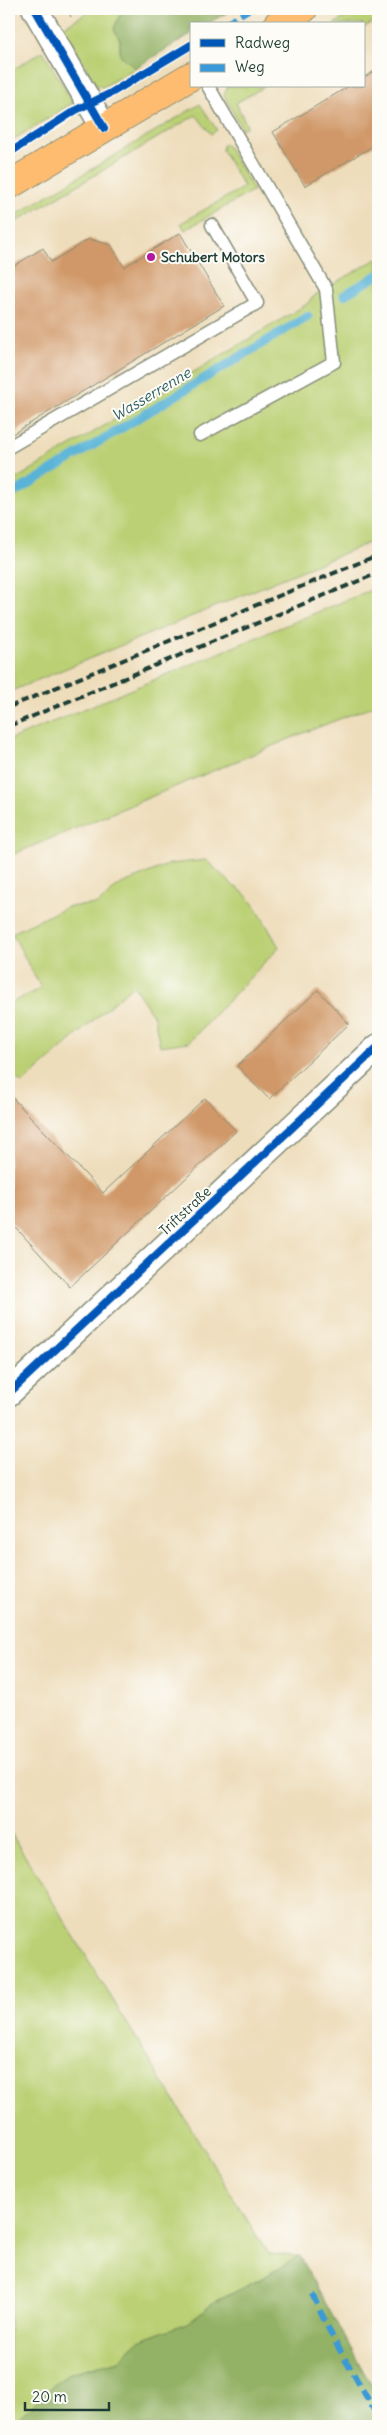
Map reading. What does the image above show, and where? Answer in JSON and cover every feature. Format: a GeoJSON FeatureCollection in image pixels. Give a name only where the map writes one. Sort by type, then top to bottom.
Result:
{"type":"FeatureCollection","features":[{"type":"Feature","properties":{"kind":"main road"},"geometry":{"type":"LineString","coordinates":[[281,22],[303,9]]}},
{"type":"Feature","properties":{"kind":"main road"},"geometry":{"type":"LineString","coordinates":[[9,185],[190,77]]}},
{"type":"Feature","properties":{"kind":"street"},"geometry":{"type":"LineString","coordinates":[[35,9],[104,128]]}},
{"type":"Feature","properties":{"kind":"street","name":"Triftstraße"},"geometry":{"type":"LineString","coordinates":[[9,1393],[378,1047]]}},
{"type":"Feature","properties":{"kind":"lane"},"geometry":{"type":"LineString","coordinates":[[200,435],[334,362],[326,289],[209,88]]}},
{"type":"Feature","properties":{"kind":"lane"},"geometry":{"type":"LineString","coordinates":[[9,447],[257,303],[212,225]]}},
{"type":"Feature","properties":{"kind":"green space"},"geometry":{"type":"Polygon","coordinates":[[[93,9],[128,9],[120,15],[114,29],[120,40],[120,55],[135,68],[103,87],[97,86],[63,27],[93,9]]]}},
{"type":"Feature","properties":{"kind":"green space"},"geometry":{"type":"Polygon","coordinates":[[[128,9],[233,9],[210,22],[190,22],[190,35],[135,68],[120,55],[120,40],[114,29],[120,15],[128,9]]]}},
{"type":"Feature","properties":{"kind":"green space"},"geometry":{"type":"Polygon","coordinates":[[[359,9],[378,9],[378,19],[364,27],[364,22],[337,22],[359,9]]]}},
{"type":"Feature","properties":{"kind":"green space"},"geometry":{"type":"Polygon","coordinates":[[[43,51],[73,103],[9,142],[9,72],[43,51]]]}},
{"type":"Feature","properties":{"kind":"green space"},"geometry":{"type":"Polygon","coordinates":[[[227,88],[262,88],[236,103],[247,126],[242,129],[224,95],[227,88]]]}},
{"type":"Feature","properties":{"kind":"green space"},"geometry":{"type":"Polygon","coordinates":[[[200,104],[217,130],[211,134],[196,115],[9,226],[9,219],[200,104]]]}},
{"type":"Feature","properties":{"kind":"green space"},"geometry":{"type":"Polygon","coordinates":[[[226,144],[254,190],[185,230],[181,223],[244,187],[222,150],[223,145],[226,144]]]}},
{"type":"Feature","properties":{"kind":"green space"},"geometry":{"type":"Polygon","coordinates":[[[378,258],[378,539],[9,692],[9,483],[307,304],[315,295],[378,258]]]}},
{"type":"Feature","properties":{"kind":"green space"},"geometry":{"type":"Polygon","coordinates":[[[378,587],[378,704],[306,732],[9,856],[9,740],[378,587]]]}},
{"type":"Feature","properties":{"kind":"green space"},"geometry":{"type":"Polygon","coordinates":[[[206,860],[254,905],[279,947],[189,1042],[160,1046],[154,1017],[133,985],[22,1084],[9,1071],[9,1004],[41,988],[12,933],[67,907],[98,904],[119,885],[170,864],[206,860]]]}},
{"type":"Feature","properties":{"kind":"green space"},"geometry":{"type":"Polygon","coordinates":[[[9,1830],[268,2254],[299,2256],[261,2279],[215,2302],[187,2323],[139,2341],[119,2360],[67,2374],[16,2422],[9,2425],[9,1830]]]}},
{"type":"Feature","properties":{"kind":"green space"},"geometry":{"type":"Polygon","coordinates":[[[299,2256],[378,2397],[378,2426],[9,2426],[67,2374],[119,2360],[139,2341],[187,2323],[215,2302],[261,2279],[299,2256]]]}},
{"type":"Feature","properties":{"kind":"building"},"geometry":{"type":"Polygon","coordinates":[[[378,69],[378,143],[305,186],[273,132],[346,88],[364,88],[364,77],[378,69]]]}},
{"type":"Feature","properties":{"kind":"building"},"geometry":{"type":"Polygon","coordinates":[[[180,233],[224,306],[9,436],[9,269],[43,248],[51,262],[89,239],[111,245],[124,267],[180,233]]]}},
{"type":"Feature","properties":{"kind":"building"},"geometry":{"type":"Polygon","coordinates":[[[318,990],[349,1024],[269,1099],[237,1066],[318,990]]]}},
{"type":"Feature","properties":{"kind":"building"},"geometry":{"type":"Polygon","coordinates":[[[9,1094],[103,1193],[205,1098],[236,1131],[70,1287],[9,1220],[9,1094]]]}},
{"type":"Feature","properties":{"kind":"waterway","name":"Wasserrenne"},"geometry":{"type":"LineString","coordinates":[[344,295],[378,275]]}},
{"type":"Feature","properties":{"kind":"waterway","name":"Wasserrenne"},"geometry":{"type":"LineString","coordinates":[[9,496],[308,316]]}},
{"type":"Feature","properties":{"kind":"railway"},"geometry":{"type":"LineString","coordinates":[[9,707],[378,555]]}},
{"type":"Feature","properties":{"kind":"railway"},"geometry":{"type":"LineString","coordinates":[[9,726],[378,573]]}},
{"type":"Feature","properties":{"kind":"marked path"},"geometry":{"type":"LineString","coordinates":[[228,22],[250,9]]}},
{"type":"Feature","properties":{"kind":"marked path"},"geometry":{"type":"LineString","coordinates":[[312,2294],[332,2336],[378,2417]]}},
{"type":"Feature","properties":{"kind":"cycle path"},"geometry":{"type":"LineString","coordinates":[[35,9],[104,128]]}},
{"type":"Feature","properties":{"kind":"cycle path"},"geometry":{"type":"LineString","coordinates":[[9,153],[76,110],[111,93],[190,46]]}},
{"type":"Feature","properties":{"kind":"cycle path"},"geometry":{"type":"LineString","coordinates":[[9,1393],[378,1047]]}},
{"type":"Feature","properties":{"kind":"place","name":"Schubert Motors"},"geometry":{"type":"Point","coordinates":[151,257]}}]}
